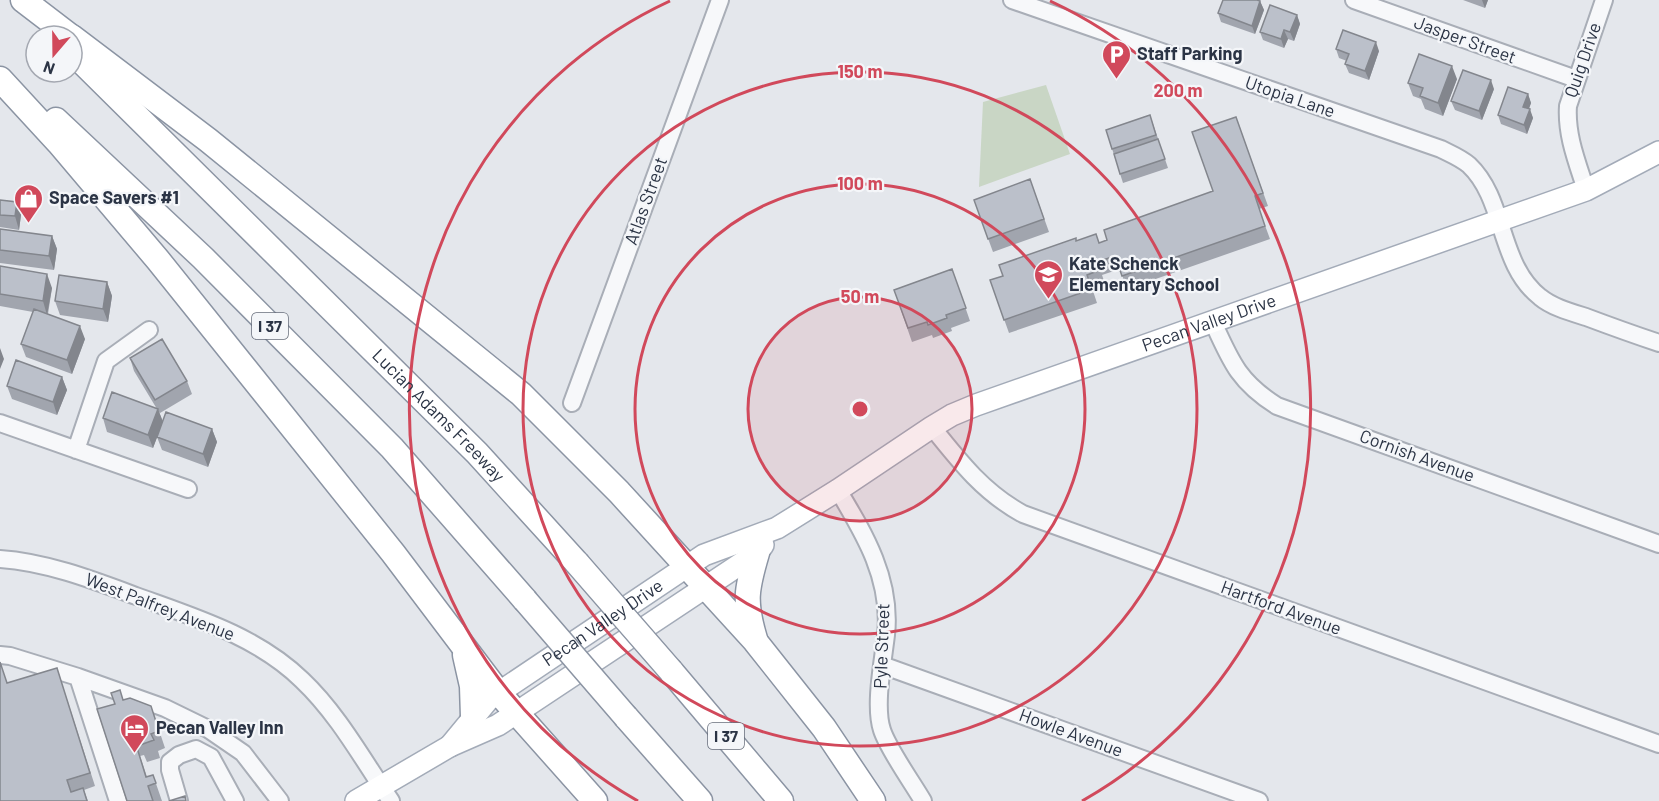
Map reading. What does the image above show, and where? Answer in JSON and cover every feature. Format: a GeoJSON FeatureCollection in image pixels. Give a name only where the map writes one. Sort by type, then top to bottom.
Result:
{"type":"FeatureCollection","features":[{"type":"Feature","properties":{"kind":"highway"},"geometry":{"type":"LineString","coordinates":[[21,0],[44,24]]}},
{"type":"Feature","properties":{"kind":"highway"},"geometry":{"type":"LineString","coordinates":[[21,0],[53,24]]}},
{"type":"Feature","properties":{"kind":"highway"},"geometry":{"type":"LineString","coordinates":[[84,47],[208,140],[521,394],[610,483],[755,641],[824,728],[873,801]]}},
{"type":"Feature","properties":{"kind":"highway","name":"Lucian Adams Freeway"},"geometry":{"type":"LineString","coordinates":[[84,64],[477,453],[577,563],[781,801]]}},
{"type":"Feature","properties":{"kind":"highway","name":"I 37"},"geometry":{"type":"LineString","coordinates":[[0,67],[203,258],[392,448],[700,801]]}},
{"type":"Feature","properties":{"kind":"highway"},"geometry":{"type":"LineString","coordinates":[[0,79],[59,143],[165,269],[393,553],[498,693],[595,801]]}},
{"type":"Feature","properties":{"kind":"highway"},"geometry":{"type":"LineString","coordinates":[[755,641],[747,600],[757,553]]}},
{"type":"Feature","properties":{"kind":"highway"},"geometry":{"type":"LineString","coordinates":[[463,647],[472,686],[473,717]]}},
{"type":"Feature","properties":{"kind":"main road","name":"Pecan Valley Drive"},"geometry":{"type":"LineString","coordinates":[[450,746],[488,700],[709,552],[777,528],[952,415],[1498,223],[1586,190],[1659,152]]}},
{"type":"Feature","properties":{"kind":"main road","name":"Pecan Valley Drive"},"geometry":{"type":"LineString","coordinates":[[356,801],[386,793],[450,746],[498,725],[757,553],[777,528]]}},
{"type":"Feature","properties":{"kind":"street","name":"Atlas Street"},"geometry":{"type":"LineString","coordinates":[[572,403],[720,0]]}},
{"type":"Feature","properties":{"kind":"street","name":"Utopia Lane"},"geometry":{"type":"LineString","coordinates":[[1012,0],[1441,149],[1469,165],[1477,176],[1491,200],[1498,223],[1519,272],[1540,298],[1558,307],[1659,343]]}},
{"type":"Feature","properties":{"kind":"street","name":"Jasper Street"},"geometry":{"type":"LineString","coordinates":[[1354,0],[1576,79]]}},
{"type":"Feature","properties":{"kind":"street","name":"Quig Drive"},"geometry":{"type":"LineString","coordinates":[[1586,190],[1572,147],[1567,118],[1568,105],[1604,0]]}},
{"type":"Feature","properties":{"kind":"street","name":"Cornish Avenue"},"geometry":{"type":"LineString","coordinates":[[1213,322],[1236,371],[1250,387],[1277,406],[1659,544]]}},
{"type":"Feature","properties":{"kind":"street"},"geometry":{"type":"LineString","coordinates":[[76,450],[106,361],[149,330]]}},
{"type":"Feature","properties":{"kind":"street"},"geometry":{"type":"LineString","coordinates":[[0,423],[188,489]]}},
{"type":"Feature","properties":{"kind":"street","name":"Hartford Avenue"},"geometry":{"type":"LineString","coordinates":[[932,427],[979,483],[1007,505],[1023,514],[1659,744]]}},
{"type":"Feature","properties":{"kind":"street","name":"Pyle Street"},"geometry":{"type":"LineString","coordinates":[[838,490],[865,535],[881,578],[887,609],[879,709],[882,730],[923,801]]}},
{"type":"Feature","properties":{"kind":"street","name":"West Palfrey Avenue"},"geometry":{"type":"LineString","coordinates":[[0,559],[46,567],[93,580],[204,621],[259,648],[294,672],[317,695],[335,717],[386,793]]}},
{"type":"Feature","properties":{"kind":"street"},"geometry":{"type":"LineString","coordinates":[[0,655],[78,677],[165,708],[208,729],[243,753],[280,801]]}},
{"type":"Feature","properties":{"kind":"street","name":"Howle Avenue"},"geometry":{"type":"LineString","coordinates":[[882,664],[1259,801]]}},
{"type":"Feature","properties":{"kind":"street"},"geometry":{"type":"LineString","coordinates":[[78,677],[118,801]]}},
{"type":"Feature","properties":{"kind":"street"},"geometry":{"type":"LineString","coordinates":[[179,801],[170,762],[179,755],[196,749],[203,751],[210,758],[235,801]]}},
{"type":"Feature","properties":{"kind":"green space"},"geometry":{"type":"Polygon","coordinates":[[[1046,85],[1070,154],[979,187],[983,102],[1046,85]]]}},
{"type":"Feature","properties":{"kind":"building"},"geometry":{"type":"Polygon","coordinates":[[[1223,0],[1260,1],[1252,26],[1218,13],[1223,0]]]}},
{"type":"Feature","properties":{"kind":"building"},"geometry":{"type":"Polygon","coordinates":[[[1270,5],[1297,15],[1290,32],[1284,30],[1281,39],[1260,32],[1270,5]]]}},
{"type":"Feature","properties":{"kind":"building"},"geometry":{"type":"Polygon","coordinates":[[[1343,30],[1376,42],[1365,71],[1345,64],[1349,54],[1336,49],[1343,30]]]}},
{"type":"Feature","properties":{"kind":"building"},"geometry":{"type":"Polygon","coordinates":[[[1419,54],[1452,66],[1438,103],[1420,96],[1423,88],[1408,83],[1419,54]]]}},
{"type":"Feature","properties":{"kind":"building"},"geometry":{"type":"Polygon","coordinates":[[[1463,70],[1491,80],[1479,111],[1451,101],[1463,70]]]}},
{"type":"Feature","properties":{"kind":"building"},"geometry":{"type":"Polygon","coordinates":[[[1508,87],[1528,94],[1523,107],[1530,109],[1524,125],[1498,115],[1508,87]]]}},
{"type":"Feature","properties":{"kind":"building"},"geometry":{"type":"Polygon","coordinates":[[[1150,115],[1156,135],[1112,149],[1106,130],[1150,115]]]}},
{"type":"Feature","properties":{"kind":"building"},"geometry":{"type":"Polygon","coordinates":[[[1236,117],[1263,193],[1255,196],[1265,226],[1122,276],[1115,256],[1097,262],[1100,270],[1087,275],[1092,289],[1004,320],[990,280],[1003,276],[999,265],[1076,238],[1076,241],[1096,234],[1099,243],[1107,240],[1104,230],[1213,191],[1192,132],[1236,117]]]}},
{"type":"Feature","properties":{"kind":"building"},"geometry":{"type":"Polygon","coordinates":[[[1158,139],[1165,159],[1120,174],[1114,154],[1158,139]]]}},
{"type":"Feature","properties":{"kind":"building"},"geometry":{"type":"Polygon","coordinates":[[[1030,179],[1044,219],[988,239],[974,200],[1030,179]]]}},
{"type":"Feature","properties":{"kind":"building"},"geometry":{"type":"Polygon","coordinates":[[[0,200],[17,202],[15,216],[0,215],[0,200]]]}},
{"type":"Feature","properties":{"kind":"building"},"geometry":{"type":"Polygon","coordinates":[[[0,229],[52,236],[49,256],[0,250],[0,229]]]}},
{"type":"Feature","properties":{"kind":"building"},"geometry":{"type":"Polygon","coordinates":[[[0,266],[47,274],[43,301],[0,294],[0,266]]]}},
{"type":"Feature","properties":{"kind":"building"},"geometry":{"type":"Polygon","coordinates":[[[952,269],[966,308],[928,325],[927,322],[908,328],[894,290],[952,269]]]}},
{"type":"Feature","properties":{"kind":"building"},"geometry":{"type":"Polygon","coordinates":[[[59,275],[107,282],[103,309],[55,301],[59,275]]]}},
{"type":"Feature","properties":{"kind":"building"},"geometry":{"type":"Polygon","coordinates":[[[34,309],[80,326],[67,360],[21,344],[34,309]]]}},
{"type":"Feature","properties":{"kind":"building"},"geometry":{"type":"Polygon","coordinates":[[[162,339],[187,381],[155,400],[130,358],[162,339]]]}},
{"type":"Feature","properties":{"kind":"building"},"geometry":{"type":"Polygon","coordinates":[[[16,360],[62,377],[53,402],[7,386],[16,360]]]}},
{"type":"Feature","properties":{"kind":"building"},"geometry":{"type":"Polygon","coordinates":[[[112,392],[158,409],[148,435],[103,418],[112,392]]]}},
{"type":"Feature","properties":{"kind":"building"},"geometry":{"type":"Polygon","coordinates":[[[166,412],[212,429],[203,454],[157,437],[166,412]]]}},
{"type":"Feature","properties":{"kind":"building"},"geometry":{"type":"Polygon","coordinates":[[[0,662],[7,683],[57,668],[90,773],[67,780],[71,792],[83,788],[87,801],[0,801],[0,662]]]}},
{"type":"Feature","properties":{"kind":"building","name":"Pecan Valley Inn"},"geometry":{"type":"Polygon","coordinates":[[[120,690],[123,700],[130,698],[151,706],[159,731],[151,734],[154,740],[140,745],[138,737],[134,738],[146,777],[153,775],[156,783],[148,786],[153,801],[127,801],[97,709],[115,704],[111,693],[120,690]]]}},
{"type":"Feature","properties":{"kind":"building"},"geometry":{"type":"Polygon","coordinates":[[[185,796],[186,801],[169,801],[185,796]]]}},
{"type":"Feature","properties":{"kind":"place","name":"Staff Parking"},"geometry":{"type":"Point","coordinates":[1116,80]}},
{"type":"Feature","properties":{"kind":"place","name":"Space Savers #1"},"geometry":{"type":"Point","coordinates":[28,224]}},
{"type":"Feature","properties":{"kind":"place","name":"Kate Schenck Elementary School"},"geometry":{"type":"Point","coordinates":[1048,300]}},
{"type":"Feature","properties":{"kind":"place","name":"Pecan Valley Inn"},"geometry":{"type":"Point","coordinates":[135,754]}}]}
